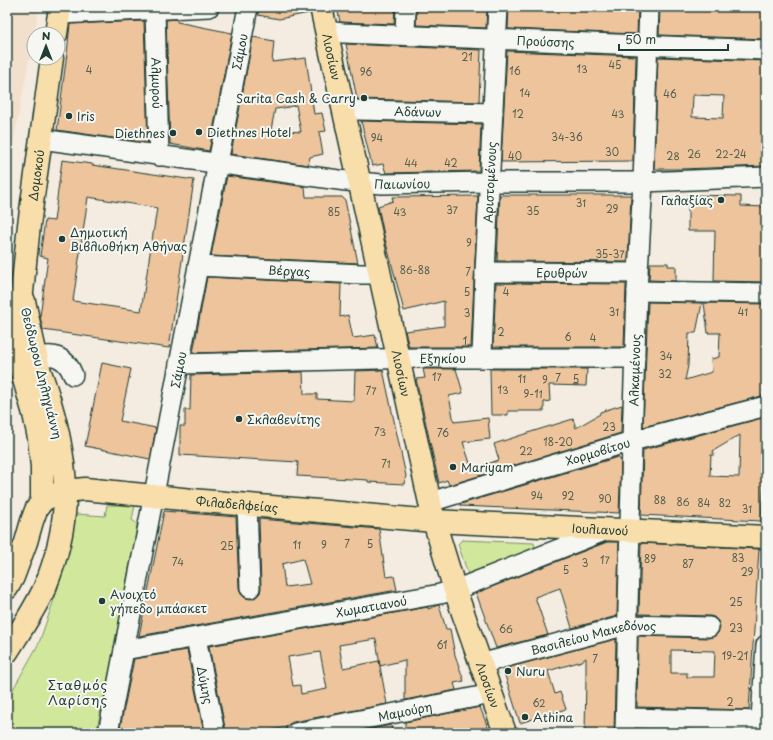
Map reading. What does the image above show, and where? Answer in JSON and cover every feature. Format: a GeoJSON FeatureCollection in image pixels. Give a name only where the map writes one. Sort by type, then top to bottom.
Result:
{"type":"FeatureCollection","features":[{"type":"Feature","properties":{"kind":"main road","name":"Λιοσίων"},"geometry":{"type":"LineString","coordinates":[[321,7],[432,512],[454,590],[505,733]]}},
{"type":"Feature","properties":{"kind":"main road","name":"Δομοκού"},"geometry":{"type":"LineString","coordinates":[[22,292],[29,225],[51,66]]}},
{"type":"Feature","properties":{"kind":"main road","name":"Θεόδωρου Δηληγιάννη"},"geometry":{"type":"LineString","coordinates":[[7,652],[44,588],[51,570],[63,524],[65,491],[58,434],[37,359],[22,292]]}},
{"type":"Feature","properties":{"kind":"main road","name":"Θεόδωρου Δηληγιάννη"},"geometry":{"type":"LineString","coordinates":[[7,588],[26,542],[36,510],[42,501],[42,467],[39,438],[34,414],[16,356],[14,333],[16,316],[22,292]]}},
{"type":"Feature","properties":{"kind":"main road","name":"Φιλαδελφείας"},"geometry":{"type":"LineString","coordinates":[[42,501],[65,491],[85,489],[247,505],[432,512]]}},
{"type":"Feature","properties":{"kind":"main road","name":"Ιουλιανού"},"geometry":{"type":"LineString","coordinates":[[432,512],[608,529],[766,536]]}},
{"type":"Feature","properties":{"kind":"street"},"geometry":{"type":"LineString","coordinates":[[58,18],[209,7]]}},
{"type":"Feature","properties":{"kind":"street","name":"Σάμου"},"geometry":{"type":"LineString","coordinates":[[108,733],[248,7]]}},
{"type":"Feature","properties":{"kind":"street"},"geometry":{"type":"LineString","coordinates":[[405,35],[406,7]]}},
{"type":"Feature","properties":{"kind":"street","name":"Αριστομένους"},"geometry":{"type":"LineString","coordinates":[[482,357],[498,7]]}},
{"type":"Feature","properties":{"kind":"street","name":"Αλκαμένους"},"geometry":{"type":"LineString","coordinates":[[625,725],[632,441],[649,7]]}},
{"type":"Feature","properties":{"kind":"street","name":"Αλμυρού"},"geometry":{"type":"LineString","coordinates":[[155,10],[160,156]]}},
{"type":"Feature","properties":{"kind":"street","name":"Προύσσης"},"geometry":{"type":"LineString","coordinates":[[326,31],[766,50]]}},
{"type":"Feature","properties":{"kind":"street","name":"Αδάνων"},"geometry":{"type":"LineString","coordinates":[[343,108],[357,110],[493,113]]}},
{"type":"Feature","properties":{"kind":"street","name":"Παιωνίου"},"geometry":{"type":"LineString","coordinates":[[41,140],[346,181],[382,184],[643,182],[766,177]]}},
{"type":"Feature","properties":{"kind":"street","name":"Βέργας"},"geometry":{"type":"LineString","coordinates":[[198,266],[380,274]]}},
{"type":"Feature","properties":{"kind":"street","name":"Ερυθρών"},"geometry":{"type":"LineString","coordinates":[[485,272],[638,282],[766,293]]}},
{"type":"Feature","properties":{"kind":"street"},"geometry":{"type":"LineString","coordinates":[[37,359],[42,356],[58,357],[65,361],[70,367],[73,375]]}},
{"type":"Feature","properties":{"kind":"street","name":"Εξηκίου"},"geometry":{"type":"LineString","coordinates":[[179,364],[398,358],[635,358]]}},
{"type":"Feature","properties":{"kind":"street","name":"Χορμοβίτου"},"geometry":{"type":"LineString","coordinates":[[432,512],[453,495],[632,441],[766,406]]}},
{"type":"Feature","properties":{"kind":"street"},"geometry":{"type":"LineString","coordinates":[[247,505],[250,588]]}},
{"type":"Feature","properties":{"kind":"street","name":"Χωματιανού"},"geometry":{"type":"LineString","coordinates":[[124,650],[454,590],[608,529]]}},
{"type":"Feature","properties":{"kind":"street","name":"Βασιλείου Μακεδόνος"},"geometry":{"type":"LineString","coordinates":[[480,664],[627,625],[709,627]]}},
{"type":"Feature","properties":{"kind":"street","name":"Δύμης"},"geometry":{"type":"LineString","coordinates":[[196,638],[216,733]]}},
{"type":"Feature","properties":{"kind":"street"},"geometry":{"type":"LineString","coordinates":[[625,725],[762,725],[766,644]]}},
{"type":"Feature","properties":{"kind":"street","name":"Μαμούρη"},"geometry":{"type":"LineString","coordinates":[[295,733],[491,694]]}},
{"type":"Feature","properties":{"kind":"shaded area"},"geometry":{"type":"Polygon","coordinates":[[[7,7],[39,7],[35,26],[26,26],[26,66],[28,66],[14,140],[7,271],[7,7]]]}},
{"type":"Feature","properties":{"kind":"green space"},"geometry":{"type":"Polygon","coordinates":[[[107,505],[135,505],[132,520],[137,524],[112,660],[96,733],[7,733],[7,700],[39,643],[58,588],[69,520],[76,514],[105,516],[107,505]]]}},
{"type":"Feature","properties":{"kind":"green space"},"geometry":{"type":"Polygon","coordinates":[[[462,540],[534,543],[535,548],[468,574],[458,544],[462,540]]]}},
{"type":"Feature","properties":{"kind":"building"},"geometry":{"type":"Polygon","coordinates":[[[259,7],[309,7],[309,13],[279,19],[258,15],[259,7]]]}},
{"type":"Feature","properties":{"kind":"building"},"geometry":{"type":"Polygon","coordinates":[[[337,7],[395,7],[394,24],[340,22],[337,7]]]}},
{"type":"Feature","properties":{"kind":"building"},"geometry":{"type":"Polygon","coordinates":[[[417,7],[487,7],[486,28],[416,25],[417,7]]]}},
{"type":"Feature","properties":{"kind":"building"},"geometry":{"type":"Polygon","coordinates":[[[509,7],[638,7],[637,34],[508,29],[509,7]]]}},
{"type":"Feature","properties":{"kind":"building"},"geometry":{"type":"Polygon","coordinates":[[[660,7],[766,7],[766,39],[659,35],[660,7]]]}},
{"type":"Feature","properties":{"kind":"building"},"geometry":{"type":"Polygon","coordinates":[[[177,19],[177,22],[232,33],[209,151],[170,144],[166,20],[177,19]]]}},
{"type":"Feature","properties":{"kind":"building"},"geometry":{"type":"Polygon","coordinates":[[[144,21],[148,143],[57,130],[70,24],[144,21]]]}},
{"type":"Feature","properties":{"kind":"building"},"geometry":{"type":"Polygon","coordinates":[[[253,37],[274,41],[272,62],[306,58],[314,114],[322,113],[326,131],[319,132],[323,154],[310,157],[308,165],[231,154],[253,37]],[[296,105],[275,109],[271,130],[301,132],[296,105]]]}},
{"type":"Feature","properties":{"kind":"building"},"geometry":{"type":"Polygon","coordinates":[[[346,44],[481,50],[479,102],[357,99],[346,44]]]}},
{"type":"Feature","properties":{"kind":"building"},"geometry":{"type":"Polygon","coordinates":[[[507,51],[636,56],[633,161],[501,162],[507,51]]]}},
{"type":"Feature","properties":{"kind":"building"},"geometry":{"type":"Polygon","coordinates":[[[658,57],[766,61],[766,166],[654,169],[658,57]],[[693,95],[692,117],[723,118],[724,96],[693,95]]]}},
{"type":"Feature","properties":{"kind":"building"},"geometry":{"type":"Polygon","coordinates":[[[361,121],[481,124],[479,171],[386,173],[383,164],[372,166],[361,121]]]}},
{"type":"Feature","properties":{"kind":"building"},"geometry":{"type":"Polygon","coordinates":[[[62,160],[194,180],[169,348],[43,330],[40,316],[48,258],[40,256],[45,220],[54,221],[62,160]],[[88,197],[73,301],[141,311],[157,208],[88,197]]]}},
{"type":"Feature","properties":{"kind":"building"},"geometry":{"type":"Polygon","coordinates":[[[227,176],[305,187],[306,197],[342,197],[345,200],[358,263],[211,256],[227,176]]]}},
{"type":"Feature","properties":{"kind":"building"},"geometry":{"type":"Polygon","coordinates":[[[500,195],[631,195],[628,262],[497,261],[500,195]]]}},
{"type":"Feature","properties":{"kind":"building"},"geometry":{"type":"Polygon","coordinates":[[[688,195],[741,196],[741,206],[766,207],[766,282],[714,281],[715,231],[688,231],[688,195]]]}},
{"type":"Feature","properties":{"kind":"building"},"geometry":{"type":"Polygon","coordinates":[[[478,196],[471,347],[409,347],[405,331],[444,326],[444,301],[404,311],[378,206],[393,201],[392,197],[478,196]]]}},
{"type":"Feature","properties":{"kind":"building"},"geometry":{"type":"Polygon","coordinates":[[[650,263],[668,263],[668,266],[676,266],[676,281],[649,280],[650,263]]]}},
{"type":"Feature","properties":{"kind":"building"},"geometry":{"type":"Polygon","coordinates":[[[207,277],[341,284],[340,317],[348,315],[353,338],[375,335],[378,348],[193,353],[207,277]]]}},
{"type":"Feature","properties":{"kind":"building"},"geometry":{"type":"Polygon","coordinates":[[[496,283],[626,284],[624,347],[493,347],[496,283]]]}},
{"type":"Feature","properties":{"kind":"building"},"geometry":{"type":"Polygon","coordinates":[[[648,302],[702,303],[696,333],[689,333],[688,366],[685,380],[712,372],[711,359],[719,357],[720,333],[708,333],[704,303],[766,304],[766,395],[643,427],[648,302]]]}},
{"type":"Feature","properties":{"kind":"building"},"geometry":{"type":"Polygon","coordinates":[[[102,363],[131,369],[120,421],[156,428],[150,459],[85,446],[102,363]]]}},
{"type":"Feature","properties":{"kind":"building"},"geometry":{"type":"Polygon","coordinates":[[[423,369],[456,369],[463,393],[449,396],[454,422],[488,418],[490,439],[463,442],[472,469],[499,460],[494,444],[573,419],[576,428],[600,414],[600,412],[622,405],[621,433],[449,485],[447,480],[439,483],[416,379],[425,378],[423,369]]]}},
{"type":"Feature","properties":{"kind":"building"},"geometry":{"type":"Polygon","coordinates":[[[490,369],[587,369],[586,386],[549,385],[550,401],[544,402],[544,411],[508,411],[508,415],[491,415],[490,369]]]}},
{"type":"Feature","properties":{"kind":"building"},"geometry":{"type":"Polygon","coordinates":[[[383,370],[406,476],[404,484],[368,482],[368,480],[297,476],[298,462],[180,455],[180,426],[185,426],[185,410],[190,410],[191,375],[303,372],[304,394],[317,394],[317,399],[354,401],[355,371],[383,370]]]}},
{"type":"Feature","properties":{"kind":"building"},"geometry":{"type":"Polygon","coordinates":[[[766,417],[766,445],[761,521],[641,515],[643,450],[766,417]],[[740,435],[713,451],[714,455],[711,455],[710,476],[739,477],[740,435]]]}},
{"type":"Feature","properties":{"kind":"building"},"geometry":{"type":"Polygon","coordinates":[[[618,457],[621,461],[619,513],[460,506],[461,504],[618,457]]]}},
{"type":"Feature","properties":{"kind":"building"},"geometry":{"type":"Polygon","coordinates":[[[164,511],[236,517],[239,588],[241,594],[245,598],[251,599],[260,593],[261,588],[259,519],[379,529],[386,577],[394,576],[397,590],[139,636],[164,511]],[[303,559],[282,564],[285,587],[310,584],[303,559]]]}},
{"type":"Feature","properties":{"kind":"building"},"geometry":{"type":"Polygon","coordinates":[[[607,542],[619,542],[617,616],[572,628],[560,588],[535,597],[548,635],[496,648],[476,593],[607,542]]]}},
{"type":"Feature","properties":{"kind":"building"},"geometry":{"type":"Polygon","coordinates":[[[641,543],[759,549],[749,710],[637,707],[638,636],[709,638],[718,633],[720,627],[718,621],[714,617],[710,616],[639,614],[641,543]],[[671,650],[671,673],[687,673],[687,677],[714,677],[715,651],[671,650]]]}},
{"type":"Feature","properties":{"kind":"building"},"geometry":{"type":"Polygon","coordinates":[[[439,605],[446,629],[450,629],[455,655],[464,681],[454,683],[456,690],[405,700],[405,660],[380,666],[376,639],[339,645],[343,668],[379,661],[387,704],[293,722],[286,727],[258,733],[226,733],[209,646],[428,607],[428,609],[439,605]],[[320,652],[288,657],[293,686],[300,685],[301,694],[327,689],[320,652]]]}},
{"type":"Feature","properties":{"kind":"building"},"geometry":{"type":"Polygon","coordinates":[[[616,639],[614,733],[585,733],[586,658],[582,661],[548,671],[555,694],[560,692],[566,709],[520,723],[503,669],[616,639]]]}},
{"type":"Feature","properties":{"kind":"building"},"geometry":{"type":"Polygon","coordinates":[[[187,650],[204,733],[119,733],[134,659],[187,650]]]}},
{"type":"Feature","properties":{"kind":"building"},"geometry":{"type":"Polygon","coordinates":[[[480,707],[490,733],[405,733],[405,722],[480,707]]]}},
{"type":"Feature","properties":{"kind":"building"},"geometry":{"type":"Polygon","coordinates":[[[391,725],[392,733],[351,733],[391,725]]]}},
{"type":"Feature","properties":{"kind":"building"},"geometry":{"type":"Polygon","coordinates":[[[636,729],[746,732],[746,733],[636,733],[636,729]]]}},
{"type":"Feature","properties":{"kind":"place","name":"Sarita Cash & Carry"},"geometry":{"type":"Point","coordinates":[364,98]}},
{"type":"Feature","properties":{"kind":"place","name":"Iris"},"geometry":{"type":"Point","coordinates":[69,116]}},
{"type":"Feature","properties":{"kind":"place","name":"Diethnes Hotel"},"geometry":{"type":"Point","coordinates":[199,132]}},
{"type":"Feature","properties":{"kind":"place","name":"Diethnes"},"geometry":{"type":"Point","coordinates":[173,133]}},
{"type":"Feature","properties":{"kind":"place","name":"Γαλαξίας"},"geometry":{"type":"Point","coordinates":[721,200]}},
{"type":"Feature","properties":{"kind":"place","name":"Δημοτική Βιβλιοθήκη Αθήνας"},"geometry":{"type":"Point","coordinates":[62,239]}},
{"type":"Feature","properties":{"kind":"place","name":"Σκλαβενίτης"},"geometry":{"type":"Point","coordinates":[239,419]}},
{"type":"Feature","properties":{"kind":"place","name":"Mariyam"},"geometry":{"type":"Point","coordinates":[453,467]}},
{"type":"Feature","properties":{"kind":"place","name":"Ανοιχτό γήπεδο μπάσκετ"},"geometry":{"type":"Point","coordinates":[102,601]}},
{"type":"Feature","properties":{"kind":"place","name":"Nuru"},"geometry":{"type":"Point","coordinates":[508,671]}},
{"type":"Feature","properties":{"kind":"place","name":"Athina"},"geometry":{"type":"Point","coordinates":[525,717]}},
{"type":"Feature","properties":{"kind":"district","name":"Σταθμός Λαρίσης"},"geometry":{"type":"Point","coordinates":[78,692]}}]}
